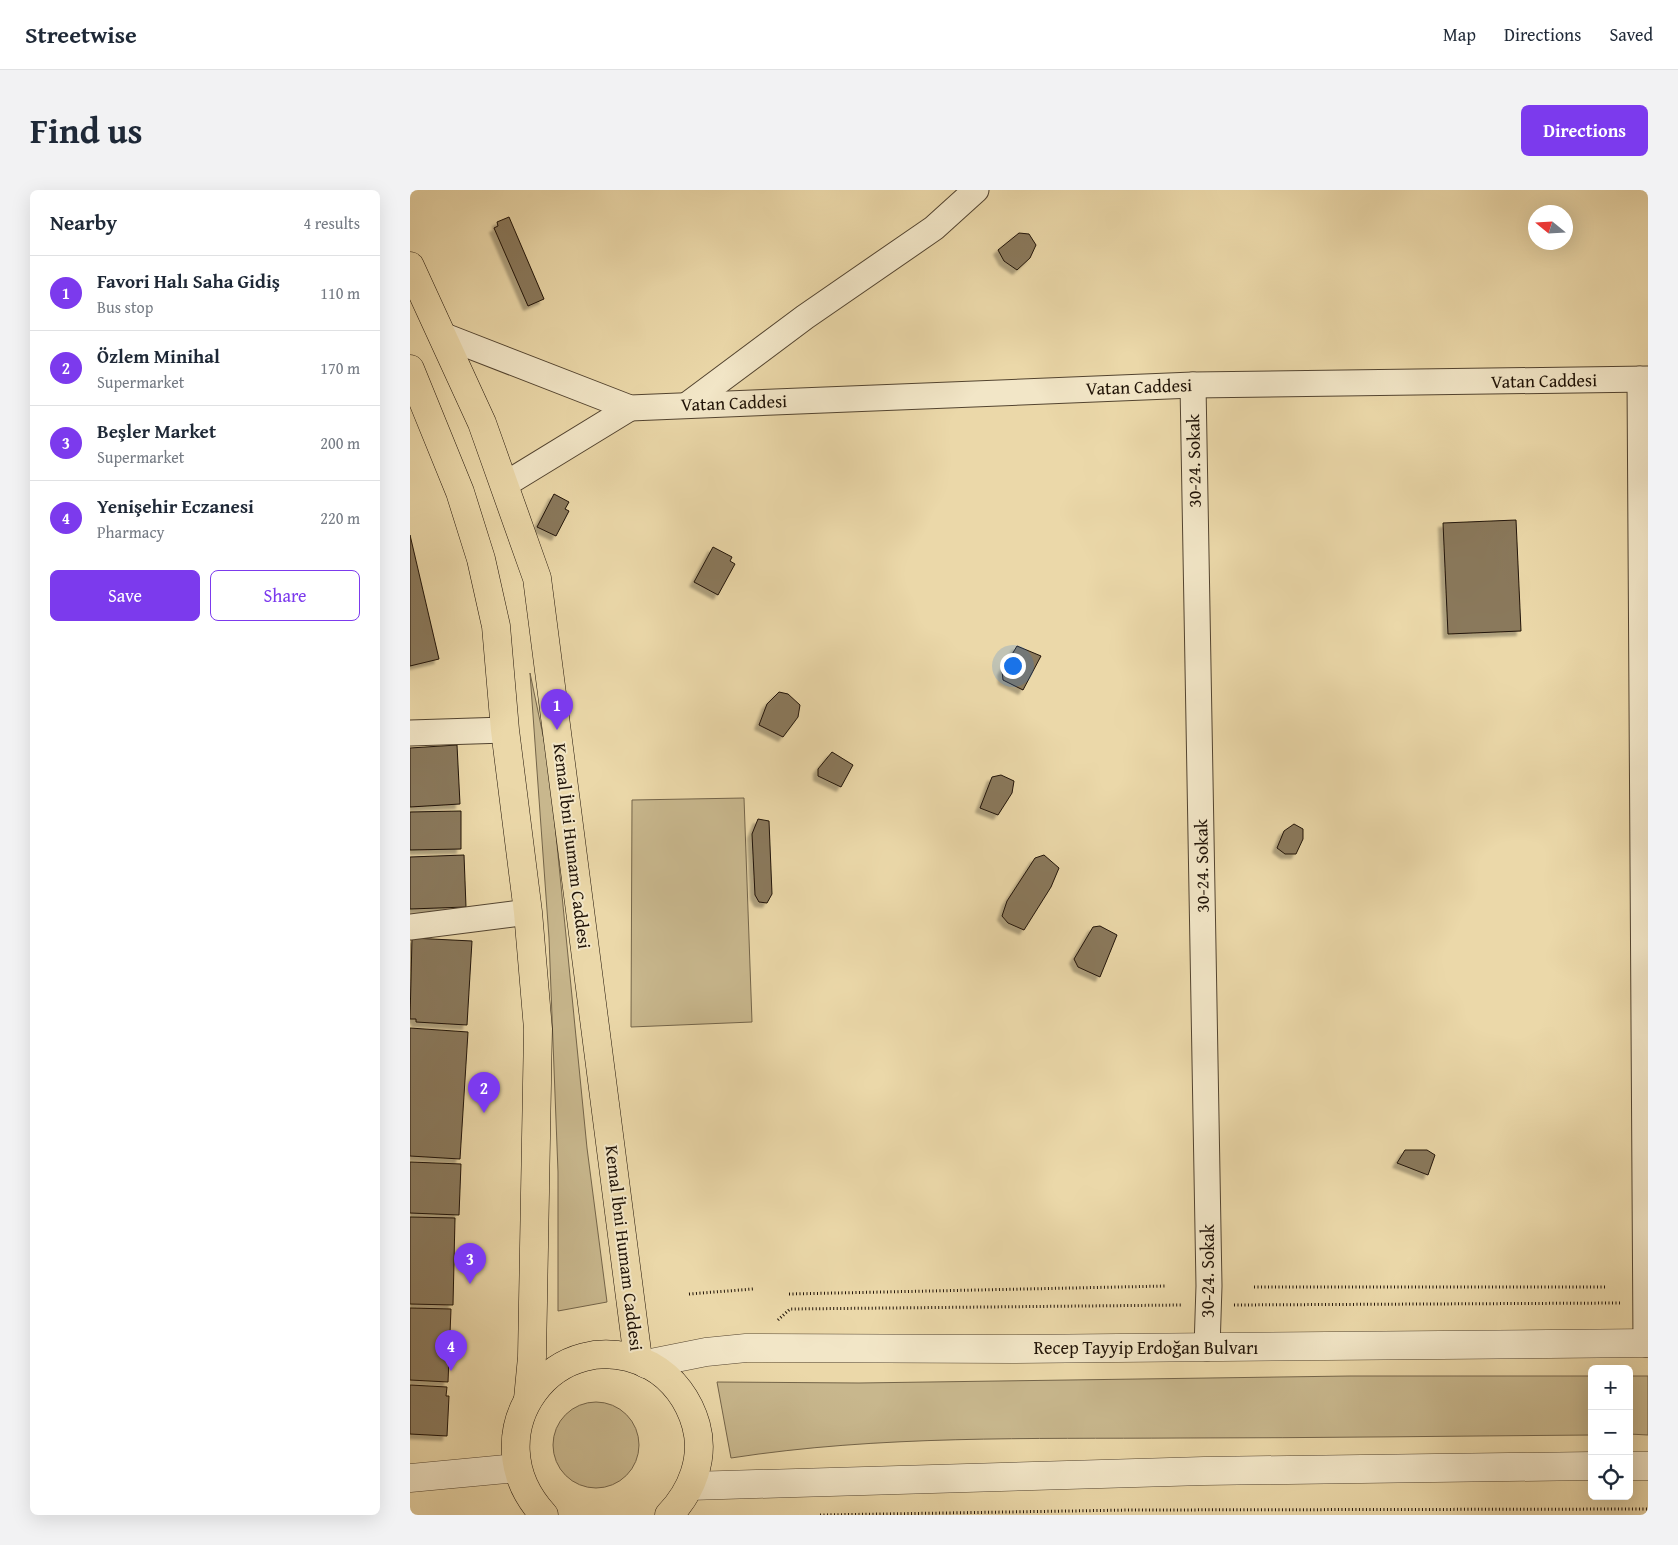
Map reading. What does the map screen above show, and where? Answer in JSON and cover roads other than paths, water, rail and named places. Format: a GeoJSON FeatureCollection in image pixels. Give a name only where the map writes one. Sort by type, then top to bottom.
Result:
{"type":"FeatureCollection","features":[{"type":"Feature","properties":{"kind":"main road","name":"Kemal İbni Humam Caddesi"},"geometry":{"type":"LineString","coordinates":[[410,266],[482,423],[537,578],[642,1362]]}},
{"type":"Feature","properties":{"kind":"main road"},"geometry":{"type":"LineString","coordinates":[[412,377],[460,492],[481,559],[496,626],[504,730],[528,912],[538,1029],[532,1357],[528,1399],[516,1429],[514,1445],[522,1492],[544,1515]]}},
{"type":"Feature","properties":{"kind":"main road"},"geometry":{"type":"LineString","coordinates":[[528,1399],[549,1375],[578,1360],[610,1355],[642,1362],[668,1378],[679,1390],[694,1417],[699,1447],[698,1462],[677,1508]]}},
{"type":"Feature","properties":{"kind":"street"},"geometry":{"type":"LineString","coordinates":[[687,405],[805,317],[934,228],[976,190]]}},
{"type":"Feature","properties":{"kind":"street","name":"Vatan Caddesi"},"geometry":{"type":"LineString","coordinates":[[442,335],[630,408],[1193,385],[1644,379]]}},
{"type":"Feature","properties":{"kind":"street"},"geometry":{"type":"LineString","coordinates":[[1644,379],[1647,1344]]}},
{"type":"Feature","properties":{"kind":"street","name":"30-24. Sokak"},"geometry":{"type":"LineString","coordinates":[[1193,385],[1209,1286],[1207,1348]]}},
{"type":"Feature","properties":{"kind":"street","name":"Vatan Caddesi"},"geometry":{"type":"LineString","coordinates":[[504,485],[630,408]]}},
{"type":"Feature","properties":{"kind":"street"},"geometry":{"type":"LineString","coordinates":[[410,733],[504,730]]}},
{"type":"Feature","properties":{"kind":"street"},"geometry":{"type":"LineString","coordinates":[[410,927],[528,912]]}},
{"type":"Feature","properties":{"kind":"street","name":"Recep Tayyip Erdoğan Bulvarı"},"geometry":{"type":"LineString","coordinates":[[642,1362],[746,1348],[1207,1348],[1647,1344]]}},
{"type":"Feature","properties":{"kind":"street"},"geometry":{"type":"LineString","coordinates":[[677,1508],[1214,1471],[1588,1466]]}},
{"type":"Feature","properties":{"kind":"street"},"geometry":{"type":"LineString","coordinates":[[1633,1466],[1648,1466]]}},
{"type":"Feature","properties":{"kind":"street"},"geometry":{"type":"LineString","coordinates":[[410,1478],[522,1492]]}},
{"type":"Feature","properties":{"kind":"place","name":"Favori Halı Saha Gidiş"},"geometry":{"type":"Point","coordinates":[557,730]}},
{"type":"Feature","properties":{"kind":"place","name":"Özlem Minihal"},"geometry":{"type":"Point","coordinates":[484,1113]}},
{"type":"Feature","properties":{"kind":"place","name":"Beşler Market"},"geometry":{"type":"Point","coordinates":[470,1284]}},
{"type":"Feature","properties":{"kind":"place","name":"Yenişehir Eczanesi"},"geometry":{"type":"Point","coordinates":[451,1371]}}]}
